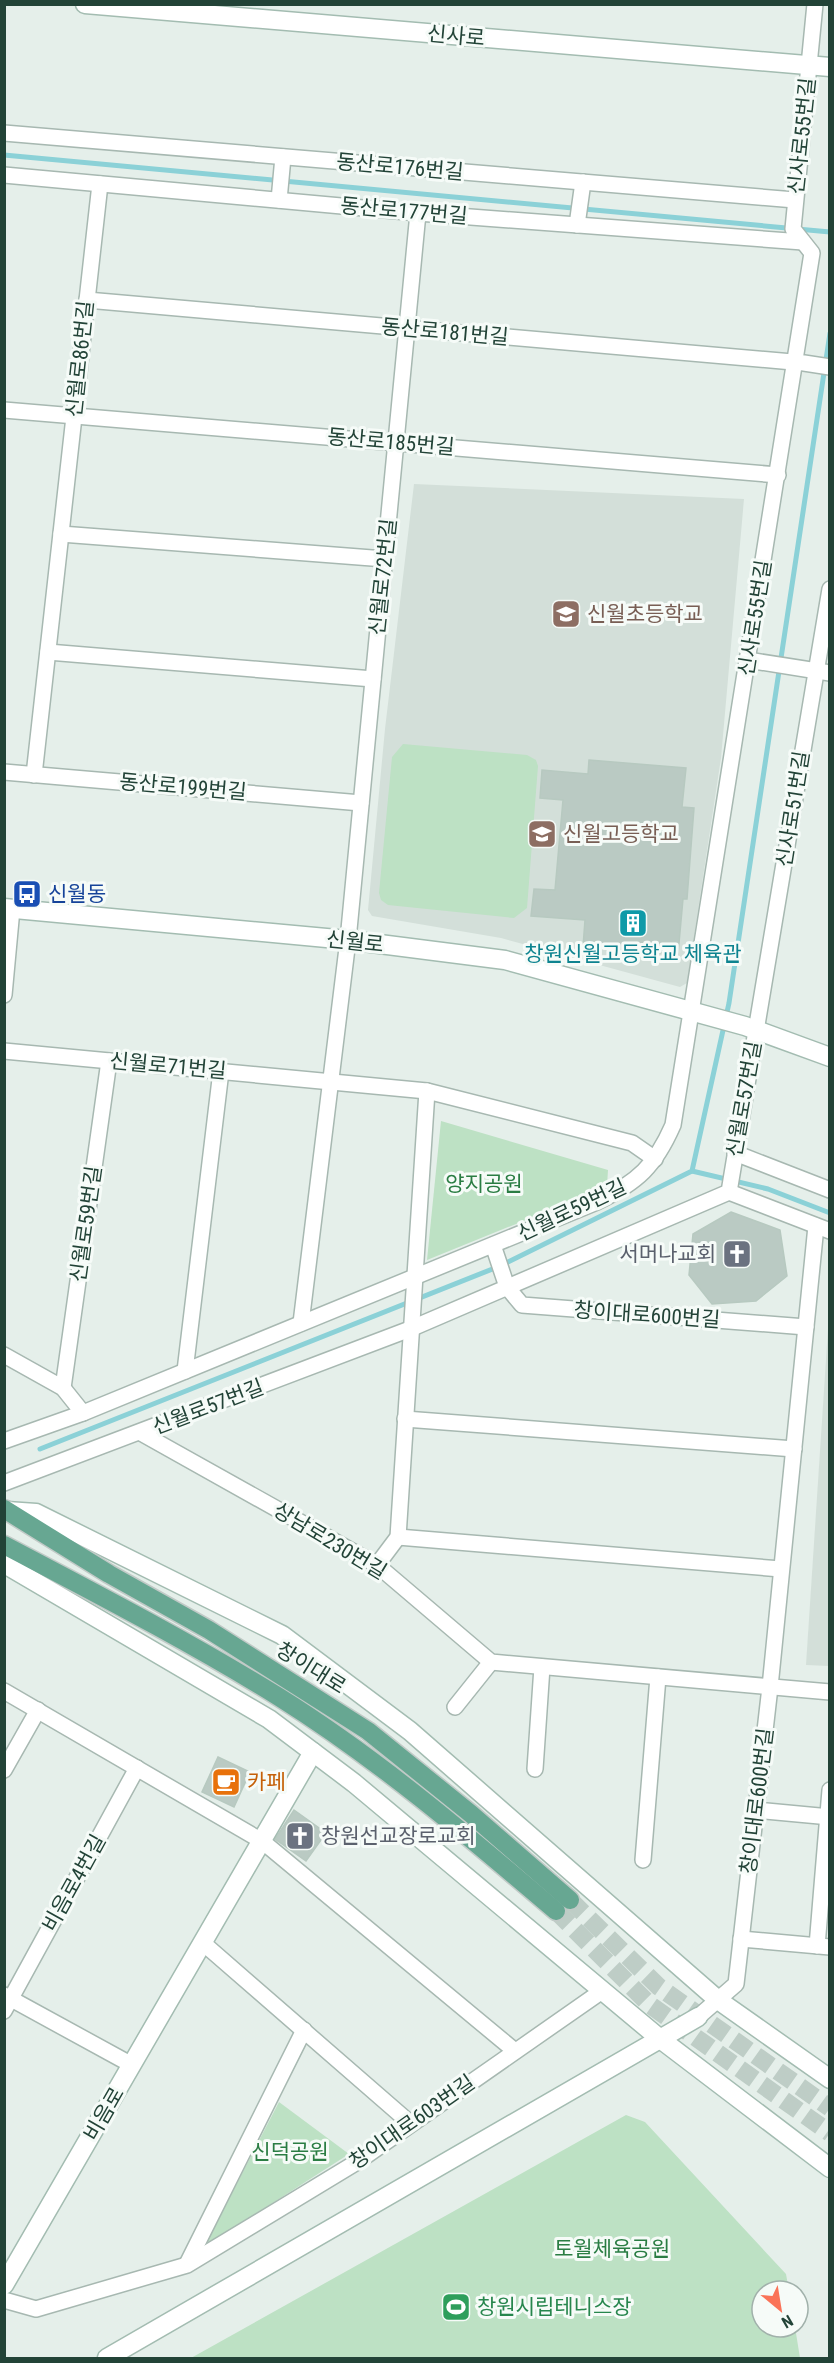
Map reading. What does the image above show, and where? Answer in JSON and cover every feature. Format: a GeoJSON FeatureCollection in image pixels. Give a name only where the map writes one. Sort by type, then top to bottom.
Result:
{"type":"FeatureCollection","features":[{"type":"Feature","properties":{"kind":"main road","name":"신사로"},"geometry":{"type":"LineString","coordinates":[[85,4],[822,67]]}},
{"type":"Feature","properties":{"kind":"main road","name":"신월로"},"geometry":{"type":"LineString","coordinates":[[8,909],[348,940],[505,960],[750,1028]]}},
{"type":"Feature","properties":{"kind":"main road"},"geometry":{"type":"LineString","coordinates":[[750,1028],[830,1057]]}},
{"type":"Feature","properties":{"kind":"main road"},"geometry":{"type":"LineString","coordinates":[[6,1510],[36,1513],[282,1635],[410,1731],[717,2000],[830,2079]]}},
{"type":"Feature","properties":{"kind":"main road","name":"창이대로"},"geometry":{"type":"LineString","coordinates":[[4,1545],[196,1648],[279,1698],[358,1750],[563,1905],[471,1814],[368,1731],[209,1630],[109,1574],[6,1510]]}},
{"type":"Feature","properties":{"kind":"main road"},"geometry":{"type":"LineString","coordinates":[[4,1561],[8,1566],[269,1719],[363,1791],[659,2038],[830,2168]]}},
{"type":"Feature","properties":{"kind":"main road","name":"비음로"},"geometry":{"type":"LineString","coordinates":[[4,2285],[313,1752]]}},
{"type":"Feature","properties":{"kind":"main road"},"geometry":{"type":"LineString","coordinates":[[108,2358],[659,2038],[699,2017]]}},
{"type":"Feature","properties":{"kind":"street","name":"신사로55번길"},"geometry":{"type":"LineString","coordinates":[[695,1013],[752,660],[778,475],[799,363],[812,253],[793,229],[795,203],[822,67],[815,4]]}},
{"type":"Feature","properties":{"kind":"street","name":"동산로176번길"},"geometry":{"type":"LineString","coordinates":[[4,133],[283,160],[795,203]]}},
{"type":"Feature","properties":{"kind":"street"},"geometry":{"type":"LineString","coordinates":[[280,196],[283,160]]}},
{"type":"Feature","properties":{"kind":"street","name":"동산로177번길"},"geometry":{"type":"LineString","coordinates":[[4,175],[280,196],[418,213],[578,222],[803,242]]}},
{"type":"Feature","properties":{"kind":"street","name":"신월로86번길"},"geometry":{"type":"LineString","coordinates":[[34,775],[100,184]]}},
{"type":"Feature","properties":{"kind":"street"},"geometry":{"type":"LineString","coordinates":[[578,222],[582,185]]}},
{"type":"Feature","properties":{"kind":"street","name":"신월로72번길"},"geometry":{"type":"LineString","coordinates":[[348,940],[418,213]]}},
{"type":"Feature","properties":{"kind":"street","name":"동산로181번길"},"geometry":{"type":"LineString","coordinates":[[87,300],[799,363],[830,368]]}},
{"type":"Feature","properties":{"kind":"street","name":"동산로185번길"},"geometry":{"type":"LineString","coordinates":[[4,410],[778,475]]}},
{"type":"Feature","properties":{"kind":"street"},"geometry":{"type":"LineString","coordinates":[[61,534],[385,559]]}},
{"type":"Feature","properties":{"kind":"street","name":"신사로51번길"},"geometry":{"type":"LineString","coordinates":[[750,1028],[817,671],[830,589]]}},
{"type":"Feature","properties":{"kind":"street"},"geometry":{"type":"LineString","coordinates":[[48,652],[373,679]]}},
{"type":"Feature","properties":{"kind":"street"},"geometry":{"type":"LineString","coordinates":[[752,660],[817,671]]}},
{"type":"Feature","properties":{"kind":"street","name":"동산로199번길"},"geometry":{"type":"LineString","coordinates":[[4,772],[362,803]]}},
{"type":"Feature","properties":{"kind":"street"},"geometry":{"type":"LineString","coordinates":[[4,995],[8,909]]}},
{"type":"Feature","properties":{"kind":"street"},"geometry":{"type":"LineString","coordinates":[[301,1323],[348,940]]}},
{"type":"Feature","properties":{"kind":"street","name":"신월로59번길"},"geometry":{"type":"LineString","coordinates":[[4,1441],[83,1413],[301,1323],[413,1283],[624,1189],[646,1172],[656,1159],[673,1125],[695,1013]]}},
{"type":"Feature","properties":{"kind":"street","name":"신월로57번길"},"geometry":{"type":"LineString","coordinates":[[4,1483],[141,1433],[729,1192],[750,1028]]}},
{"type":"Feature","properties":{"kind":"street","name":"신월로71번길"},"geometry":{"type":"LineString","coordinates":[[4,1051],[331,1082]]}},
{"type":"Feature","properties":{"kind":"street","name":"신월로59번길"},"geometry":{"type":"LineString","coordinates":[[63,1388],[109,1061]]}},
{"type":"Feature","properties":{"kind":"street"},"geometry":{"type":"LineString","coordinates":[[185,1371],[221,1071]]}},
{"type":"Feature","properties":{"kind":"street"},"geometry":{"type":"LineString","coordinates":[[331,1082],[427,1091],[632,1143],[656,1159]]}},
{"type":"Feature","properties":{"kind":"street"},"geometry":{"type":"LineString","coordinates":[[377,1565],[398,1536],[410,1321],[427,1091]]}},
{"type":"Feature","properties":{"kind":"street"},"geometry":{"type":"LineString","coordinates":[[734,1161],[830,1190]]}},
{"type":"Feature","properties":{"kind":"street"},"geometry":{"type":"LineString","coordinates":[[729,1192],[823,1228]]}},
{"type":"Feature","properties":{"kind":"street","name":"창이대로600번길"},"geometry":{"type":"LineString","coordinates":[[699,2017],[736,1984],[770,1687],[806,1327],[823,1228]]}},
{"type":"Feature","properties":{"kind":"street"},"geometry":{"type":"LineString","coordinates":[[494,1248],[506,1282]]}},
{"type":"Feature","properties":{"kind":"street","name":"창이대로600번길"},"geometry":{"type":"LineString","coordinates":[[506,1282],[522,1305],[806,1327]]}},
{"type":"Feature","properties":{"kind":"street"},"geometry":{"type":"LineString","coordinates":[[4,1355],[63,1388],[83,1413]]}},
{"type":"Feature","properties":{"kind":"street"},"geometry":{"type":"LineString","coordinates":[[405,1419],[794,1449]]}},
{"type":"Feature","properties":{"kind":"street","name":"상남로230번길"},"geometry":{"type":"LineString","coordinates":[[141,1433],[377,1565],[491,1662]]}},
{"type":"Feature","properties":{"kind":"street"},"geometry":{"type":"LineString","coordinates":[[398,1536],[782,1569]]}},
{"type":"Feature","properties":{"kind":"street"},"geometry":{"type":"LineString","coordinates":[[455,1707],[491,1662],[830,1692]]}},
{"type":"Feature","properties":{"kind":"street"},"geometry":{"type":"LineString","coordinates":[[535,1769],[542,1667]]}},
{"type":"Feature","properties":{"kind":"street"},"geometry":{"type":"LineString","coordinates":[[643,1860],[658,1677]]}},
{"type":"Feature","properties":{"kind":"street"},"geometry":{"type":"LineString","coordinates":[[4,1691],[262,1841],[515,2050]]}},
{"type":"Feature","properties":{"kind":"street"},"geometry":{"type":"LineString","coordinates":[[4,1770],[38,1710]]}},
{"type":"Feature","properties":{"kind":"street","name":"비음로4번길"},"geometry":{"type":"LineString","coordinates":[[7,2002],[137,1768]]}},
{"type":"Feature","properties":{"kind":"street"},"geometry":{"type":"LineString","coordinates":[[741,1940],[823,1947],[830,1790]]}},
{"type":"Feature","properties":{"kind":"street"},"geometry":{"type":"LineString","coordinates":[[756,1810],[828,1817]]}},
{"type":"Feature","properties":{"kind":"street"},"geometry":{"type":"LineString","coordinates":[[202,1943],[410,2123]]}},
{"type":"Feature","properties":{"kind":"street","name":"창이대로603번길"},"geometry":{"type":"LineString","coordinates":[[4,2300],[36,2309],[187,2265],[357,2162],[602,1991]]}},
{"type":"Feature","properties":{"kind":"street"},"geometry":{"type":"LineString","coordinates":[[7,2002],[132,2065]]}},
{"type":"Feature","properties":{"kind":"street"},"geometry":{"type":"LineString","coordinates":[[187,2265],[304,2030]]}},
{"type":"Feature","properties":{"kind":"shaded area"},"geometry":{"type":"Polygon","coordinates":[[[414,484],[744,499],[721,758],[687,983],[680,987],[501,938],[372,916],[368,910],[385,729],[414,484]]]}},
{"type":"Feature","properties":{"kind":"shaded area"},"geometry":{"type":"Polygon","coordinates":[[[829,1314],[830,1666],[806,1665],[829,1314]]]}},
{"type":"Feature","properties":{"kind":"green space"},"geometry":{"type":"Polygon","coordinates":[[[403,744],[527,755],[536,760],[538,766],[527,908],[514,918],[388,905],[381,900],[379,893],[392,757],[403,744]]]}},
{"type":"Feature","properties":{"kind":"green space","name":"양지공원"},"geometry":{"type":"Polygon","coordinates":[[[441,1121],[608,1170],[607,1187],[427,1260],[441,1121]]]}},
{"type":"Feature","properties":{"kind":"green space","name":"신덕공원"},"geometry":{"type":"Polygon","coordinates":[[[279,2102],[349,2154],[204,2247],[279,2102]]]}},
{"type":"Feature","properties":{"kind":"green space","name":"토월체육공원"},"geometry":{"type":"Polygon","coordinates":[[[626,2115],[645,2122],[786,2274],[787,2279],[750,2279],[750,2339],[797,2339],[800,2358],[191,2358],[626,2115]]]}},
{"type":"Feature","properties":{"kind":"building"},"geometry":{"type":"Polygon","coordinates":[[[589,760],[686,768],[682,807],[694,808],[687,899],[683,899],[678,954],[583,947],[585,920],[531,916],[534,889],[555,890],[563,800],[540,798],[542,770],[588,774],[589,760]]]}},
{"type":"Feature","properties":{"kind":"building","name":"서머나교회"},"geometry":{"type":"Polygon","coordinates":[[[731,1212],[780,1230],[787,1276],[756,1301],[712,1304],[689,1275],[693,1234],[731,1212]]]}},
{"type":"Feature","properties":{"kind":"building","name":"카페"},"geometry":{"type":"Polygon","coordinates":[[[218,1757],[250,1772],[234,1807],[202,1792],[218,1757]]]}},
{"type":"Feature","properties":{"kind":"building","name":"창원선교장로교회"},"geometry":{"type":"Polygon","coordinates":[[[294,1810],[326,1833],[306,1861],[275,1839],[294,1810]]]}},
{"type":"Feature","properties":{"kind":"waterway"},"geometry":{"type":"LineString","coordinates":[[4,155],[830,232]]}},
{"type":"Feature","properties":{"kind":"waterway"},"geometry":{"type":"LineString","coordinates":[[40,1449],[500,1266],[692,1171],[729,1003],[830,333]]}},
{"type":"Feature","properties":{"kind":"waterway"},"geometry":{"type":"LineString","coordinates":[[692,1171],[768,1189],[830,1213]]}},
{"type":"Feature","properties":{"kind":"tunnel"},"geometry":{"type":"LineString","coordinates":[[570,1900],[659,1987],[830,2108]]}},
{"type":"Feature","properties":{"kind":"tunnel"},"geometry":{"type":"LineString","coordinates":[[556,1911],[650,2005],[830,2133]]}},
{"type":"Feature","properties":{"kind":"place","name":"신월초등학교"},"geometry":{"type":"Point","coordinates":[566,614]}},
{"type":"Feature","properties":{"kind":"place","name":"신월고등학교"},"geometry":{"type":"Point","coordinates":[542,834]}},
{"type":"Feature","properties":{"kind":"place","name":"신월동"},"geometry":{"type":"Point","coordinates":[27,894]}},
{"type":"Feature","properties":{"kind":"place","name":"창원신월고등학교 체육관"},"geometry":{"type":"Point","coordinates":[633,923]}},
{"type":"Feature","properties":{"kind":"place","name":"서머나교회"},"geometry":{"type":"Point","coordinates":[737,1254]}},
{"type":"Feature","properties":{"kind":"place","name":"카페"},"geometry":{"type":"Point","coordinates":[226,1782]}},
{"type":"Feature","properties":{"kind":"place","name":"창원선교장로교회"},"geometry":{"type":"Point","coordinates":[300,1836]}},
{"type":"Feature","properties":{"kind":"place","name":"창원시립테니스장"},"geometry":{"type":"Point","coordinates":[456,2307]}}]}
